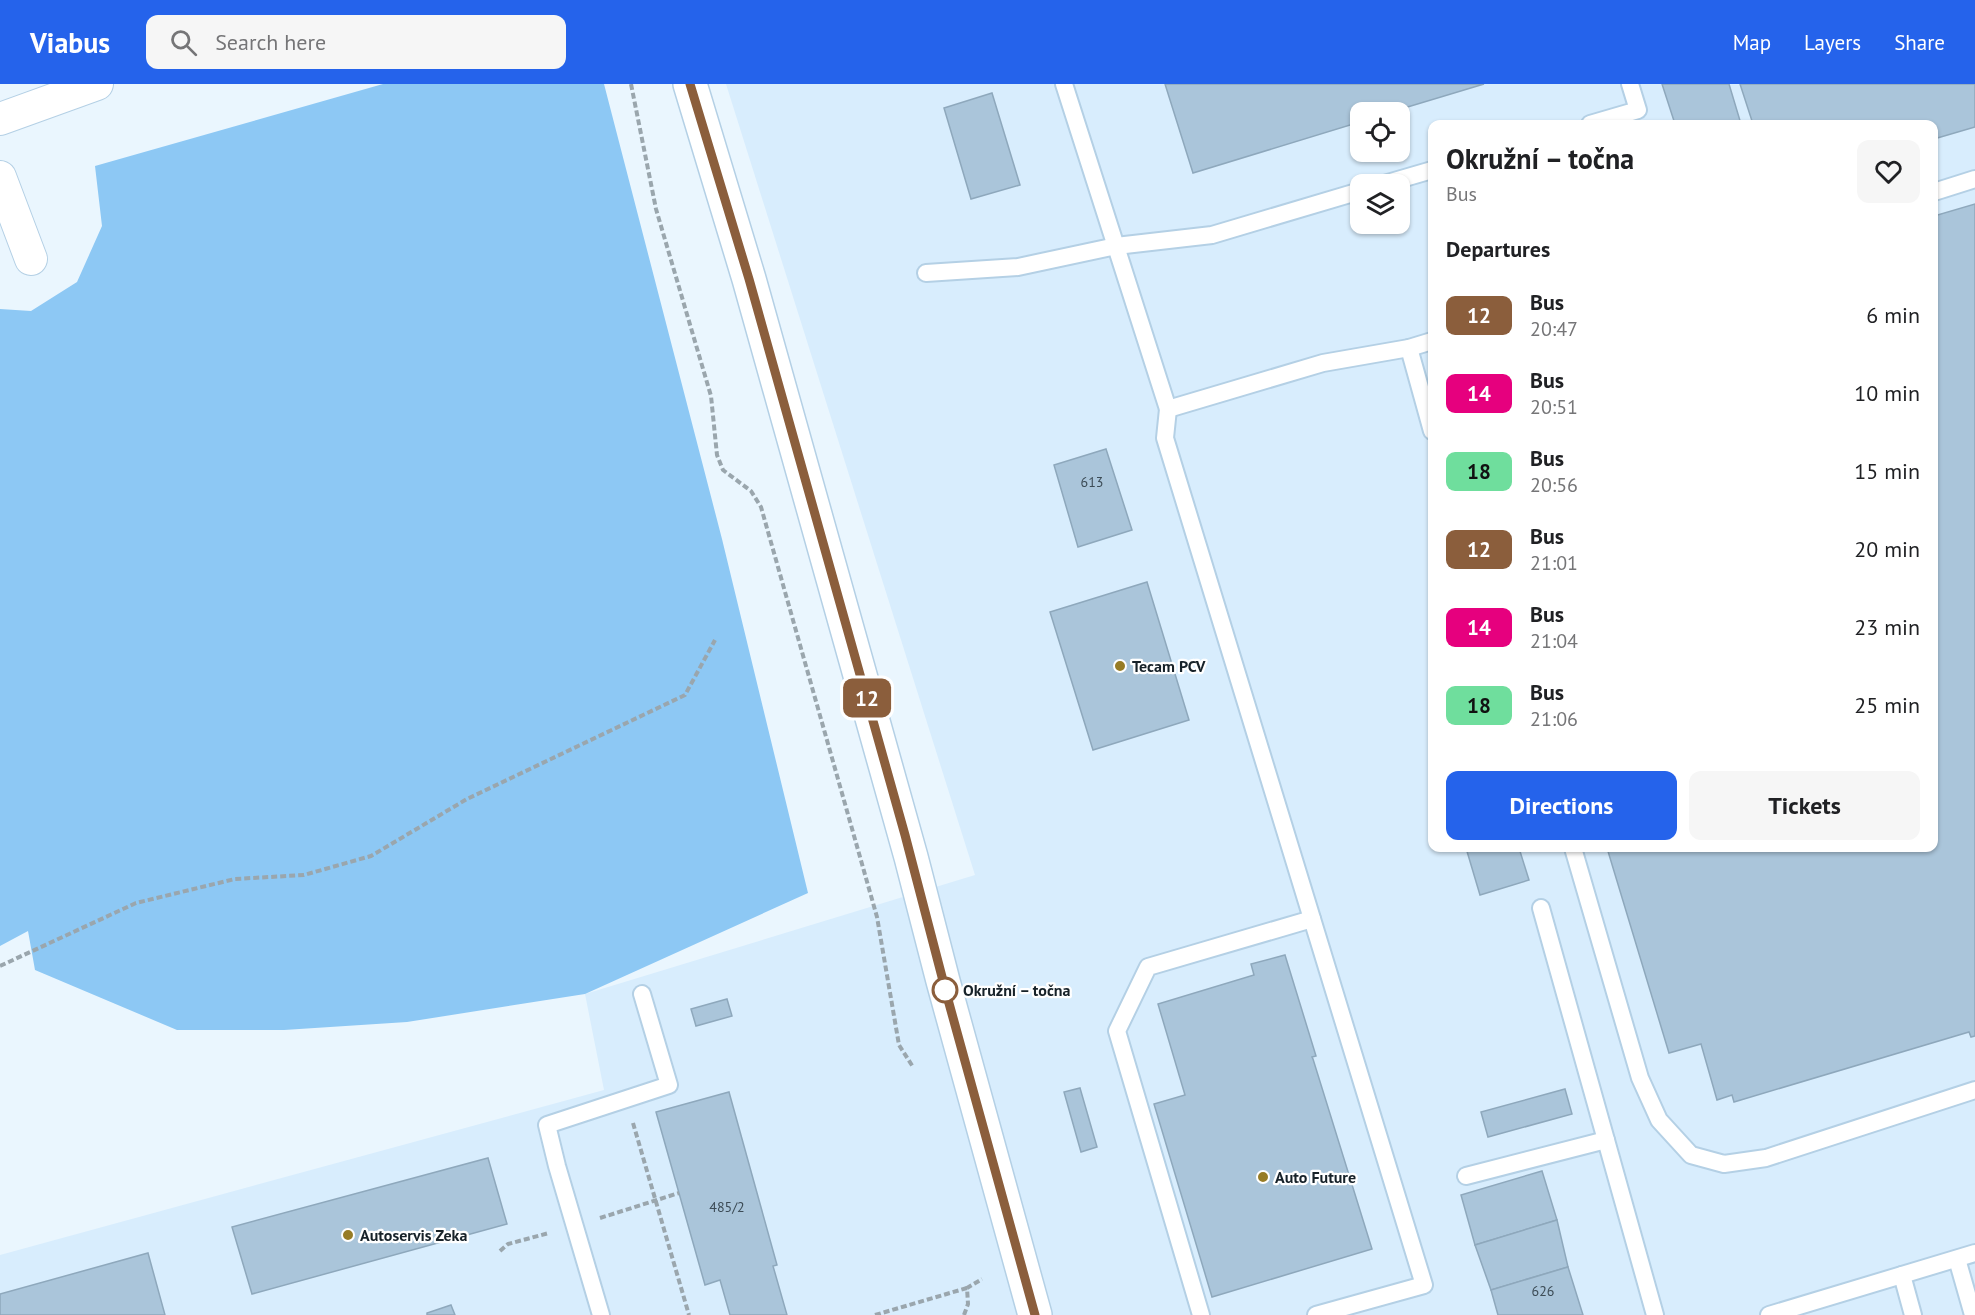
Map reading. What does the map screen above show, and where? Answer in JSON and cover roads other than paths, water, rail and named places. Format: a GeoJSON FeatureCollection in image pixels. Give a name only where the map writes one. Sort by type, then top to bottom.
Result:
{"type":"FeatureCollection","features":[{"type":"Feature","properties":{"kind":"main road"},"geometry":{"type":"LineString","coordinates":[[690,84],[749,279],[902,823],[1035,1315]]}},
{"type":"Feature","properties":{"kind":"street"},"geometry":{"type":"LineString","coordinates":[[0,119],[97,84]]}},
{"type":"Feature","properties":{"kind":"street"},"geometry":{"type":"LineString","coordinates":[[0,177],[31,259]]}},
{"type":"Feature","properties":{"kind":"lane"},"geometry":{"type":"LineString","coordinates":[[1064,84],[1168,409],[1165,438],[1424,1285],[1317,1315]]}},
{"type":"Feature","properties":{"kind":"lane"},"geometry":{"type":"LineString","coordinates":[[1604,120],[1638,110],[1630,84]]}},
{"type":"Feature","properties":{"kind":"lane"},"geometry":{"type":"LineString","coordinates":[[1410,176],[1428,171]]}},
{"type":"Feature","properties":{"kind":"lane"},"geometry":{"type":"LineString","coordinates":[[1938,191],[1975,179]]}},
{"type":"Feature","properties":{"kind":"lane"},"geometry":{"type":"LineString","coordinates":[[926,273],[1018,267],[1116,246],[1212,235],[1350,194]]}},
{"type":"Feature","properties":{"kind":"lane"},"geometry":{"type":"LineString","coordinates":[[1168,409],[1323,363],[1409,348],[1428,342]]}},
{"type":"Feature","properties":{"kind":"lane"},"geometry":{"type":"LineString","coordinates":[[1409,348],[1428,417]]}},
{"type":"Feature","properties":{"kind":"lane"},"geometry":{"type":"LineString","coordinates":[[1574,852],[1641,1078],[1659,1120],[1691,1155],[1724,1164],[1766,1158],[1975,1090]]}},
{"type":"Feature","properties":{"kind":"lane"},"geometry":{"type":"LineString","coordinates":[[1541,908],[1655,1315]]}},
{"type":"Feature","properties":{"kind":"lane"},"geometry":{"type":"LineString","coordinates":[[1201,1315],[1117,1031],[1148,967],[1312,919]]}},
{"type":"Feature","properties":{"kind":"lane"},"geometry":{"type":"LineString","coordinates":[[601,1315],[547,1125],[669,1085],[642,994]]}},
{"type":"Feature","properties":{"kind":"lane"},"geometry":{"type":"LineString","coordinates":[[1466,1176],[1606,1140]]}},
{"type":"Feature","properties":{"kind":"lane"},"geometry":{"type":"LineString","coordinates":[[1769,1315],[1975,1253]]}},
{"type":"Feature","properties":{"kind":"lane"},"geometry":{"type":"LineString","coordinates":[[1957,1259],[1974,1315]]}},
{"type":"Feature","properties":{"kind":"lane"},"geometry":{"type":"LineString","coordinates":[[1902,1275],[1913,1315]]}},
{"type":"Feature","properties":{"kind":"place","name":"Tecam PCV"},"geometry":{"type":"Point","coordinates":[1120,666]}},
{"type":"Feature","properties":{"kind":"place","name":"Okružní – točna"},"geometry":{"type":"Point","coordinates":[945,990]}},
{"type":"Feature","properties":{"kind":"place","name":"Auto Future"},"geometry":{"type":"Point","coordinates":[1263,1177]}},
{"type":"Feature","properties":{"kind":"place","name":"Autoservis Zeka"},"geometry":{"type":"Point","coordinates":[348,1235]}}]}
